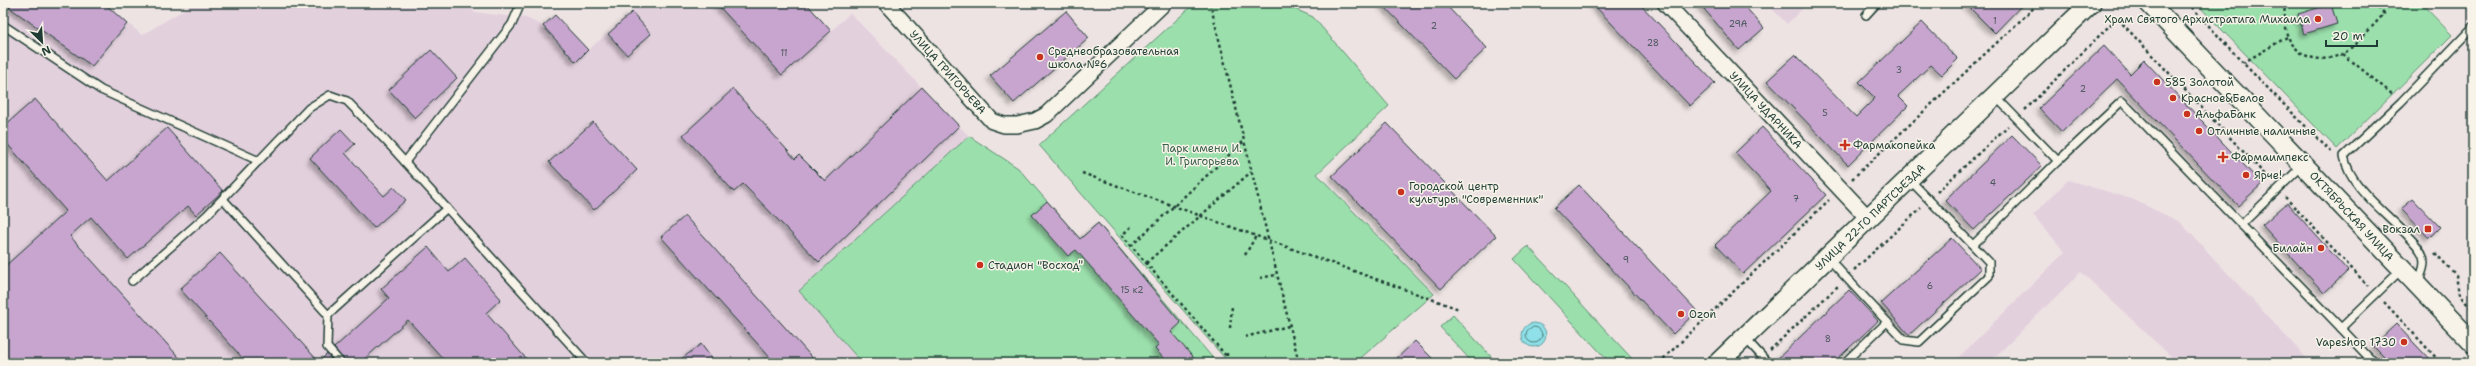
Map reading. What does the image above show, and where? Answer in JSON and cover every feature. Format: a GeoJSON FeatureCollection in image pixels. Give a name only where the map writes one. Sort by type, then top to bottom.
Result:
{"type":"FeatureCollection","features":[{"type":"Feature","properties":{"kind":"street","name":"УЛИЦА ГРИГОРЬЕВА"},"geometry":{"type":"LineString","coordinates":[[886,3],[992,121],[1004,125],[1017,125],[1035,121],[1058,106],[1164,3]]}},
{"type":"Feature","properties":{"kind":"street","name":"УЛИЦА УДАРНИКА"},"geometry":{"type":"LineString","coordinates":[[1665,3],[1868,218]]}},
{"type":"Feature","properties":{"kind":"street","name":"УЛИЦА 22-ГО ПАРТСЪЕЗДА"},"geometry":{"type":"LineString","coordinates":[[1718,363],[1827,257],[1996,97],[2091,3]]}},
{"type":"Feature","properties":{"kind":"street","name":"ОКТЯБРЬСКАЯ УЛИЦА"},"geometry":{"type":"LineString","coordinates":[[2149,3],[2473,343]]}},
{"type":"Feature","properties":{"kind":"lane"},"geometry":{"type":"LineString","coordinates":[[405,162],[512,24],[521,3]]}},
{"type":"Feature","properties":{"kind":"lane"},"geometry":{"type":"LineString","coordinates":[[1866,16],[1877,3]]}},
{"type":"Feature","properties":{"kind":"lane"},"geometry":{"type":"LineString","coordinates":[[3,25],[101,90],[259,161]]}},
{"type":"Feature","properties":{"kind":"lane"},"geometry":{"type":"LineString","coordinates":[[2417,285],[2424,268],[2423,256],[2414,241],[2354,181],[2346,168],[2344,156],[2401,102],[2473,27]]}},
{"type":"Feature","properties":{"kind":"lane"},"geometry":{"type":"LineString","coordinates":[[132,281],[223,199],[309,108],[330,95],[347,101],[405,162],[587,363]]}},
{"type":"Feature","properties":{"kind":"lane"},"geometry":{"type":"LineString","coordinates":[[1996,97],[2058,161]]}},
{"type":"Feature","properties":{"kind":"lane"},"geometry":{"type":"LineString","coordinates":[[1973,245],[2058,161],[2122,101],[2374,363]]}},
{"type":"Feature","properties":{"kind":"lane"},"geometry":{"type":"LineString","coordinates":[[2241,225],[2303,164]]}},
{"type":"Feature","properties":{"kind":"lane"},"geometry":{"type":"LineString","coordinates":[[1827,257],[1904,340],[1919,342],[1989,276],[1989,262],[1909,179]]}},
{"type":"Feature","properties":{"kind":"lane"},"geometry":{"type":"LineString","coordinates":[[223,199],[328,315]]}},
{"type":"Feature","properties":{"kind":"lane"},"geometry":{"type":"LineString","coordinates":[[342,363],[326,347],[328,315],[447,208]]}},
{"type":"Feature","properties":{"kind":"lane"},"geometry":{"type":"LineString","coordinates":[[2341,328],[2402,269]]}},
{"type":"Feature","properties":{"kind":"lane"},"geometry":{"type":"LineString","coordinates":[[1844,363],[1887,322]]}},
{"type":"Feature","properties":{"kind":"lane"},"geometry":{"type":"LineString","coordinates":[[1744,338],[1768,363]]}},
{"type":"Feature","properties":{"kind":"path"},"geometry":{"type":"LineString","coordinates":[[1210,3],[1288,326],[1299,363]]}},
{"type":"Feature","properties":{"kind":"path"},"geometry":{"type":"LineString","coordinates":[[1659,363],[2039,3]]}},
{"type":"Feature","properties":{"kind":"path"},"geometry":{"type":"LineString","coordinates":[[2188,3],[2332,154],[2339,151]]}},
{"type":"Feature","properties":{"kind":"path"},"geometry":{"type":"LineString","coordinates":[[2286,3],[2282,16],[2288,37],[2294,47],[2308,56],[2324,60],[2343,54],[2384,14],[2374,3]]}},
{"type":"Feature","properties":{"kind":"path"},"geometry":{"type":"LineString","coordinates":[[2244,63],[2288,37]]}},
{"type":"Feature","properties":{"kind":"path"},"geometry":{"type":"LineString","coordinates":[[2343,54],[2401,102]]}},
{"type":"Feature","properties":{"kind":"path"},"geometry":{"type":"LineString","coordinates":[[1131,246],[1244,141]]}},
{"type":"Feature","properties":{"kind":"path"},"geometry":{"type":"LineString","coordinates":[[1146,263],[1251,172]]}},
{"type":"Feature","properties":{"kind":"path"},"geometry":{"type":"LineString","coordinates":[[1082,173],[1459,309]]}},
{"type":"Feature","properties":{"kind":"path"},"geometry":{"type":"LineString","coordinates":[[1131,227],[1122,235],[1227,357]]}},
{"type":"Feature","properties":{"kind":"path"},"geometry":{"type":"LineString","coordinates":[[1245,255],[1256,236]]}},
{"type":"Feature","properties":{"kind":"path"},"geometry":{"type":"LineString","coordinates":[[1260,278],[1276,275]]}},
{"type":"Feature","properties":{"kind":"path"},"geometry":{"type":"LineString","coordinates":[[1230,328],[1232,306]]}},
{"type":"Feature","properties":{"kind":"path"},"geometry":{"type":"LineString","coordinates":[[1245,337],[1288,326]]}},
{"type":"Feature","properties":{"kind":"path"},"geometry":{"type":"LineString","coordinates":[[1227,352],[1227,363]]}},
{"type":"Feature","properties":{"kind":"shaded area"},"geometry":{"type":"Polygon","coordinates":[[[3,3],[104,3],[142,35],[195,3],[474,3],[473,12],[527,18],[543,26],[576,61],[641,3],[806,3],[831,31],[850,13],[969,136],[799,291],[862,363],[3,363],[3,3]]]}},
{"type":"Feature","properties":{"kind":"shaded area"},"geometry":{"type":"Polygon","coordinates":[[[1766,3],[1808,3],[1787,24],[1766,3]]]}},
{"type":"Feature","properties":{"kind":"shaded area"},"geometry":{"type":"Polygon","coordinates":[[[2068,180],[2132,199],[2180,222],[2311,363],[2178,363],[2081,272],[1989,363],[1953,363],[2065,252],[2033,215],[2068,180]]]}},
{"type":"Feature","properties":{"kind":"green space","name":"Парк имени И. И. Григорьева"},"geometry":{"type":"Polygon","coordinates":[[[1195,3],[1281,3],[1313,17],[1389,106],[1317,174],[1434,294],[1355,363],[1229,363],[1039,145],[1195,3]]]}},
{"type":"Feature","properties":{"kind":"green space"},"geometry":{"type":"Polygon","coordinates":[[[2196,3],[2421,3],[2452,35],[2337,149],[2196,3]]]}},
{"type":"Feature","properties":{"kind":"green space","name":"Стадион \"Восход\""},"geometry":{"type":"Polygon","coordinates":[[[969,136],[1018,168],[1080,239],[1098,223],[1217,363],[862,363],[799,291],[969,136]]]}},
{"type":"Feature","properties":{"kind":"green space"},"geometry":{"type":"Polygon","coordinates":[[[1528,246],[1636,363],[1610,363],[1514,259],[1528,246]]]}},
{"type":"Feature","properties":{"kind":"green space"},"geometry":{"type":"Polygon","coordinates":[[[1453,315],[1497,363],[1473,363],[1440,327],[1453,315]]]}},
{"type":"Feature","properties":{"kind":"water"},"geometry":{"type":"Polygon","coordinates":[[[1534,323],[1543,326],[1546,335],[1543,344],[1534,347],[1525,344],[1522,335],[1525,326],[1534,323]]]}},
{"type":"Feature","properties":{"kind":"building"},"geometry":{"type":"Polygon","coordinates":[[[3,3],[104,3],[127,24],[92,66],[3,3]]]}},
{"type":"Feature","properties":{"kind":"building"},"geometry":{"type":"Polygon","coordinates":[[[716,3],[806,3],[831,31],[782,75],[716,3]]]}},
{"type":"Feature","properties":{"kind":"building"},"geometry":{"type":"Polygon","coordinates":[[[1381,3],[1444,3],[1487,48],[1454,79],[1381,3]]]}},
{"type":"Feature","properties":{"kind":"building"},"geometry":{"type":"Polygon","coordinates":[[[1592,3],[1639,3],[1715,83],[1690,106],[1592,3]]]}},
{"type":"Feature","properties":{"kind":"building"},"geometry":{"type":"Polygon","coordinates":[[[1699,3],[1742,3],[1764,28],[1739,50],[1699,3]]]}},
{"type":"Feature","properties":{"kind":"building"},"geometry":{"type":"Polygon","coordinates":[[[1965,3],[2024,3],[1995,33],[1965,3]]]}},
{"type":"Feature","properties":{"kind":"building","name":"Храм Святого Архистратига Михаила"},"geometry":{"type":"Polygon","coordinates":[[[2331,4],[2337,24],[2304,34],[2298,14],[2331,4]]]}},
{"type":"Feature","properties":{"kind":"building","name":"Среднеобразовательная школа №6"},"geometry":{"type":"Polygon","coordinates":[[[1066,11],[1089,38],[1014,103],[990,76],[1066,11]]]}},
{"type":"Feature","properties":{"kind":"building"},"geometry":{"type":"Polygon","coordinates":[[[632,12],[651,34],[627,55],[608,34],[632,12]]]}},
{"type":"Feature","properties":{"kind":"building"},"geometry":{"type":"Polygon","coordinates":[[[555,15],[588,50],[576,62],[543,26],[555,15]]]}},
{"type":"Feature","properties":{"kind":"building"},"geometry":{"type":"Polygon","coordinates":[[[1922,22],[1958,59],[1942,75],[1931,65],[1898,96],[1908,106],[1848,165],[1767,81],[1795,55],[1856,117],[1875,98],[1859,82],[1922,22]]]}},
{"type":"Feature","properties":{"kind":"building"},"geometry":{"type":"Polygon","coordinates":[[[2104,46],[2130,74],[2144,60],[2262,184],[2238,206],[2117,79],[2062,132],[2039,108],[2104,46]]]}},
{"type":"Feature","properties":{"kind":"building"},"geometry":{"type":"Polygon","coordinates":[[[431,50],[457,78],[415,118],[389,90],[431,50]]]}},
{"type":"Feature","properties":{"kind":"building"},"geometry":{"type":"Polygon","coordinates":[[[922,87],[959,126],[819,262],[743,184],[734,192],[683,135],[733,89],[795,159],[799,155],[825,181],[922,87]]]}},
{"type":"Feature","properties":{"kind":"building"},"geometry":{"type":"Polygon","coordinates":[[[35,99],[108,181],[167,128],[223,191],[196,215],[188,206],[128,259],[91,217],[70,236],[184,363],[3,363],[3,268],[66,211],[3,139],[3,127],[35,99]]]}},
{"type":"Feature","properties":{"kind":"building"},"geometry":{"type":"Polygon","coordinates":[[[593,122],[637,170],[594,210],[549,162],[593,122]]]}},
{"type":"Feature","properties":{"kind":"building","name":"Городской центр культуры \"Современник\""},"geometry":{"type":"Polygon","coordinates":[[[1387,123],[1496,236],[1441,289],[1332,176],[1387,123]]]}},
{"type":"Feature","properties":{"kind":"building"},"geometry":{"type":"Polygon","coordinates":[[[1762,127],[1826,195],[1743,274],[1715,245],[1771,191],[1735,153],[1762,127]]]}},
{"type":"Feature","properties":{"kind":"building"},"geometry":{"type":"Polygon","coordinates":[[[341,129],[355,144],[345,153],[384,196],[394,187],[406,200],[374,228],[310,158],[341,129]]]}},
{"type":"Feature","properties":{"kind":"building"},"geometry":{"type":"Polygon","coordinates":[[[2012,135],[2042,166],[1974,230],[1945,200],[2012,135]]]}},
{"type":"Feature","properties":{"kind":"building"},"geometry":{"type":"Polygon","coordinates":[[[1579,185],[1697,311],[1673,334],[1554,208],[1579,185]]]}},
{"type":"Feature","properties":{"kind":"building"},"geometry":{"type":"Polygon","coordinates":[[[2413,199],[2440,227],[2429,238],[2401,209],[2413,199]]]}},
{"type":"Feature","properties":{"kind":"building"},"geometry":{"type":"Polygon","coordinates":[[[1047,201],[1080,239],[1098,223],[1181,323],[1171,332],[1198,363],[1168,363],[1155,349],[1159,345],[1076,250],[1068,256],[1032,215],[1047,201]]]}},
{"type":"Feature","properties":{"kind":"building"},"geometry":{"type":"Polygon","coordinates":[[[2287,203],[2348,271],[2324,293],[2262,225],[2287,203]]]}},
{"type":"Feature","properties":{"kind":"building"},"geometry":{"type":"Polygon","coordinates":[[[685,216],[817,363],[775,363],[661,237],[685,216]]]}},
{"type":"Feature","properties":{"kind":"building"},"geometry":{"type":"Polygon","coordinates":[[[1952,238],[1981,269],[1909,335],[1881,303],[1952,238]]]}},
{"type":"Feature","properties":{"kind":"building"},"geometry":{"type":"Polygon","coordinates":[[[428,247],[449,272],[465,258],[501,299],[486,313],[530,363],[447,363],[408,320],[360,363],[346,363],[334,348],[389,298],[381,289],[428,247]]]}},
{"type":"Feature","properties":{"kind":"building"},"geometry":{"type":"Polygon","coordinates":[[[220,253],[319,362],[327,354],[334,363],[247,363],[180,289],[220,253]]]}},
{"type":"Feature","properties":{"kind":"building"},"geometry":{"type":"Polygon","coordinates":[[[1849,290],[1878,321],[1833,363],[1773,363],[1849,290]]]}},
{"type":"Feature","properties":{"kind":"building"},"geometry":{"type":"Polygon","coordinates":[[[2396,324],[2433,363],[2390,363],[2373,346],[2396,324]]]}},
{"type":"Feature","properties":{"kind":"building"},"geometry":{"type":"Polygon","coordinates":[[[1415,341],[1437,363],[1392,363],[1415,341]]]}},
{"type":"Feature","properties":{"kind":"building"},"geometry":{"type":"Polygon","coordinates":[[[701,344],[715,363],[676,363],[701,344]]]}},
{"type":"Feature","properties":{"kind":"place","name":"Храм Святого Архистратига Михаила"},"geometry":{"type":"Point","coordinates":[2318,19]}},
{"type":"Feature","properties":{"kind":"place","name":"Среднеобразовательная школа №6"},"geometry":{"type":"Point","coordinates":[1040,57]}},
{"type":"Feature","properties":{"kind":"place","name":"585 Золотой"},"geometry":{"type":"Point","coordinates":[2157,82]}},
{"type":"Feature","properties":{"kind":"place","name":"Красное&Белое"},"geometry":{"type":"Point","coordinates":[2173,98]}},
{"type":"Feature","properties":{"kind":"place","name":"АльфаБанк"},"geometry":{"type":"Point","coordinates":[2187,114]}},
{"type":"Feature","properties":{"kind":"place","name":"Отличные наличные"},"geometry":{"type":"Point","coordinates":[2199,131]}},
{"type":"Feature","properties":{"kind":"place","name":"Фармакопейка"},"geometry":{"type":"Point","coordinates":[1845,145]}},
{"type":"Feature","properties":{"kind":"place","name":"Фармаимпекс"},"geometry":{"type":"Point","coordinates":[2223,157]}},
{"type":"Feature","properties":{"kind":"place","name":"Ярче!"},"geometry":{"type":"Point","coordinates":[2246,175]}},
{"type":"Feature","properties":{"kind":"place","name":"Городской центр культуры \"Современник\""},"geometry":{"type":"Point","coordinates":[1401,192]}},
{"type":"Feature","properties":{"kind":"place","name":"Вокзал"},"geometry":{"type":"Point","coordinates":[2428,229]}},
{"type":"Feature","properties":{"kind":"place","name":"Билайн"},"geometry":{"type":"Point","coordinates":[2321,248]}},
{"type":"Feature","properties":{"kind":"place","name":"Стадион \"Восход\""},"geometry":{"type":"Point","coordinates":[980,265]}},
{"type":"Feature","properties":{"kind":"place","name":"Ozon"},"geometry":{"type":"Point","coordinates":[1681,314]}},
{"type":"Feature","properties":{"kind":"place","name":"Vapeshop 1730"},"geometry":{"type":"Point","coordinates":[2404,342]}}]}
